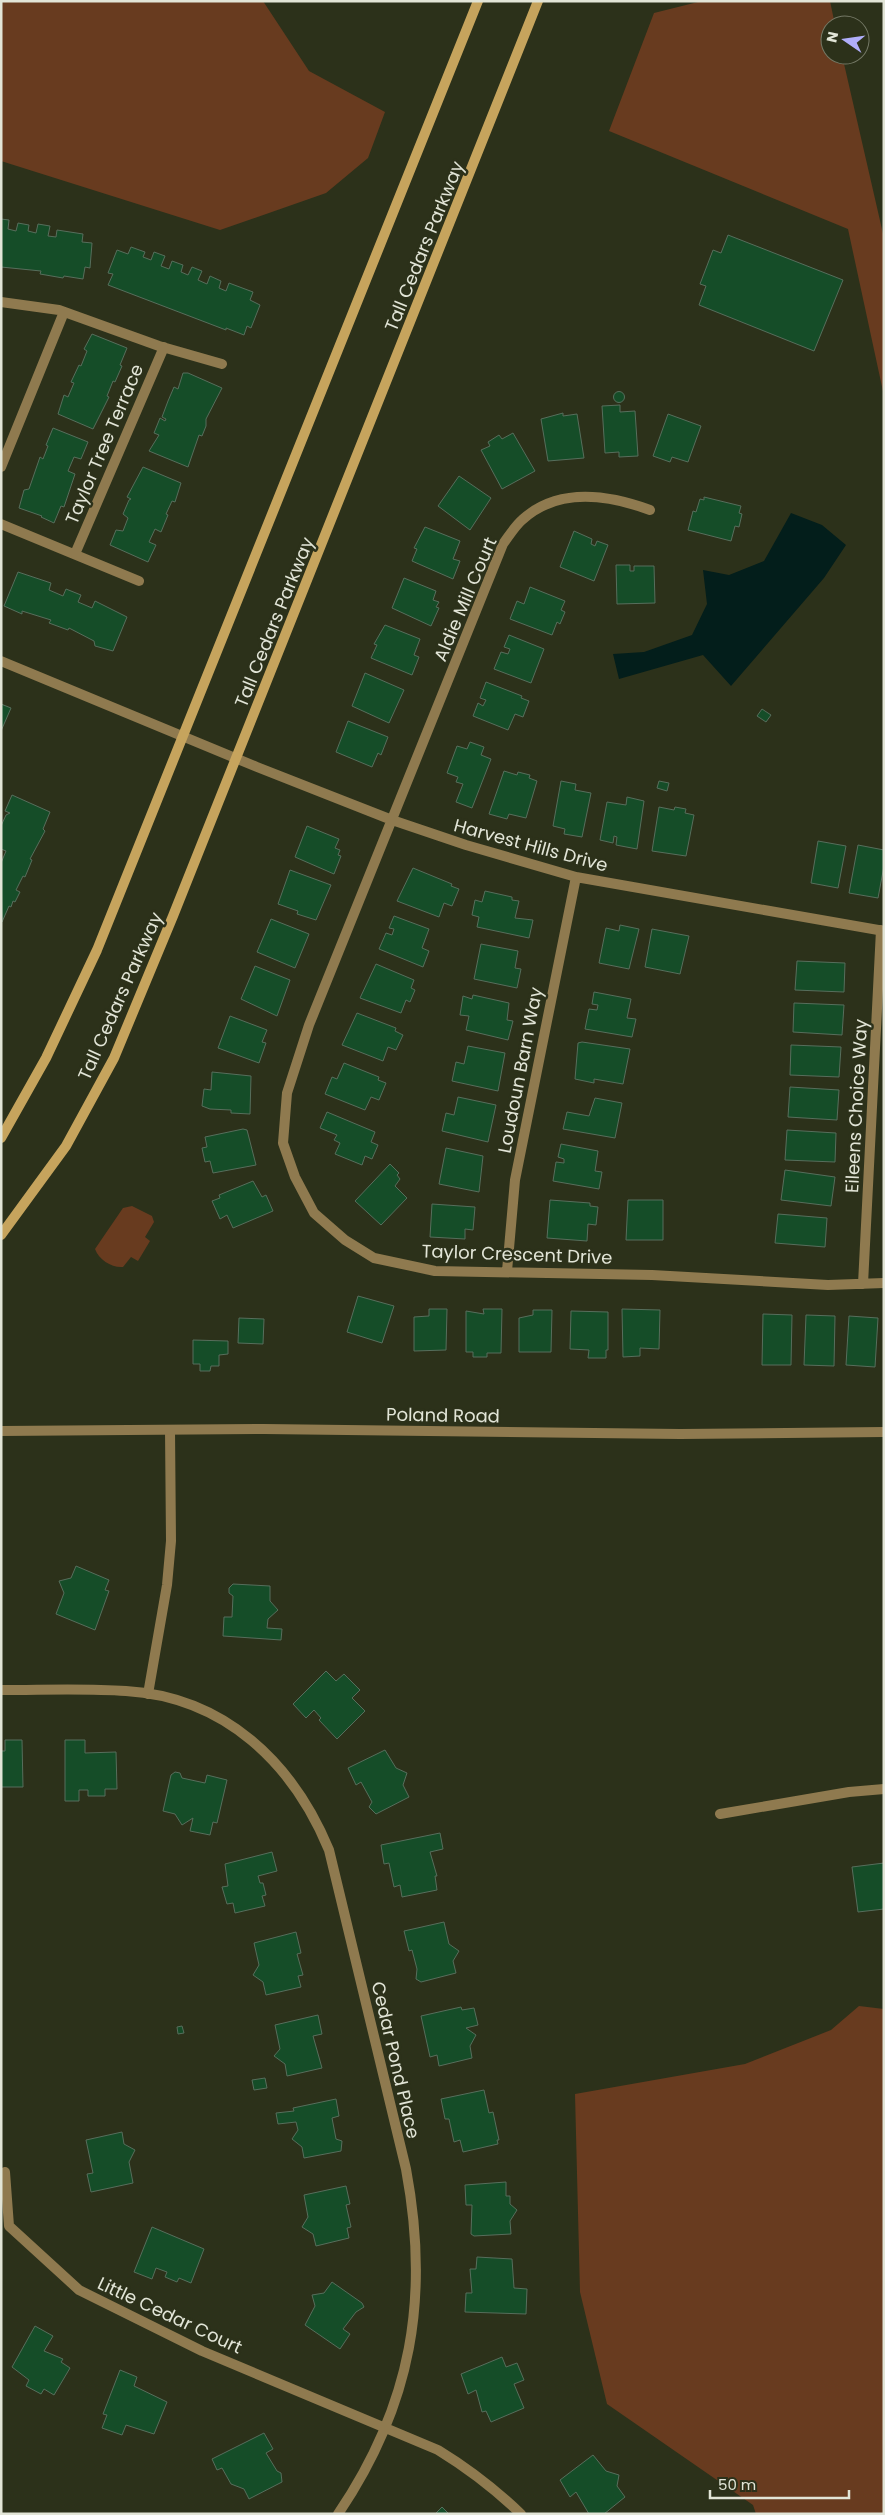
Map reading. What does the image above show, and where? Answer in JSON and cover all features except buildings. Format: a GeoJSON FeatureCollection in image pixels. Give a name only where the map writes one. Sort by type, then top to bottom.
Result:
{"type":"FeatureCollection","features":[{"type":"Feature","properties":{"kind":"main road"},"geometry":{"type":"LineString","coordinates":[[1,1138],[46,1058],[97,950],[478,1]]}},
{"type":"Feature","properties":{"kind":"main road","name":"Tall Cedars Parkway"},"geometry":{"type":"LineString","coordinates":[[1,1235],[66,1146],[114,1058],[237,759],[538,1]]}},
{"type":"Feature","properties":{"kind":"street"},"geometry":{"type":"LineString","coordinates":[[1,302],[64,312],[164,347],[222,364]]}},
{"type":"Feature","properties":{"kind":"street"},"geometry":{"type":"LineString","coordinates":[[1,467],[64,312]]}},
{"type":"Feature","properties":{"kind":"street","name":"Taylor Tree Terrace"},"geometry":{"type":"LineString","coordinates":[[75,554],[164,347]]}},
{"type":"Feature","properties":{"kind":"street","name":"Aldie Mill Court"},"geometry":{"type":"LineString","coordinates":[[392,820],[503,544],[522,519],[551,502],[587,496],[623,500],[650,510]]}},
{"type":"Feature","properties":{"kind":"street"},"geometry":{"type":"LineString","coordinates":[[1,524],[138,581]]}},
{"type":"Feature","properties":{"kind":"street","name":"Harvest Hills Drive"},"geometry":{"type":"LineString","coordinates":[[1,661],[237,759],[392,820],[576,877],[882,931]]}},
{"type":"Feature","properties":{"kind":"street","name":"Taylor Crescent Drive"},"geometry":{"type":"LineString","coordinates":[[392,820],[309,1025],[286,1093],[283,1143],[295,1178],[314,1213],[345,1240],[374,1258],[435,1271],[652,1275],[828,1285],[884,1283]]}},
{"type":"Feature","properties":{"kind":"street","name":"Loudoun Barn Way"},"geometry":{"type":"LineString","coordinates":[[507,1271],[515,1180],[576,877]]}},
{"type":"Feature","properties":{"kind":"street","name":"Eileens Choice Way"},"geometry":{"type":"LineString","coordinates":[[863,1284],[882,931]]}},
{"type":"Feature","properties":{"kind":"street","name":"Poland Road"},"geometry":{"type":"LineString","coordinates":[[1,1431],[264,1429],[702,1434],[884,1432]]}},
{"type":"Feature","properties":{"kind":"street"},"geometry":{"type":"LineString","coordinates":[[148,1694],[168,1576],[171,1541],[170,1430]]}},
{"type":"Feature","properties":{"kind":"street","name":"Cedar Pond Place"},"geometry":{"type":"LineString","coordinates":[[1,1690],[127,1691],[148,1694],[201,1710],[230,1725],[257,1744],[280,1766],[300,1792],[317,1820],[329,1850],[406,2169],[414,2211],[417,2255],[415,2307],[409,2351],[400,2387],[386,2427],[355,2488],[338,2514]]}},
{"type":"Feature","properties":{"kind":"street"},"geometry":{"type":"LineString","coordinates":[[720,1814],[849,1792],[884,1788]]}},
{"type":"Feature","properties":{"kind":"street","name":"Little Cedar Court"},"geometry":{"type":"LineString","coordinates":[[5,2172],[9,2226],[79,2290],[202,2351],[438,2450],[470,2469],[498,2491],[521,2514]]}},
{"type":"Feature","properties":{"kind":"shaded area"},"geometry":{"type":"Polygon","coordinates":[[[1,1],[263,1],[309,71],[385,112],[368,158],[326,193],[220,230],[1,161],[1,1]]]}},
{"type":"Feature","properties":{"kind":"shaded area"},"geometry":{"type":"Polygon","coordinates":[[[702,1],[830,1],[833,15],[820,15],[820,65],[844,65],[884,238],[884,396],[848,229],[609,131],[654,13],[702,1]]]}},
{"type":"Feature","properties":{"kind":"shaded area"},"geometry":{"type":"Polygon","coordinates":[[[132,1206],[152,1216],[154,1222],[145,1237],[150,1241],[138,1261],[131,1257],[123,1267],[110,1265],[103,1260],[95,1249],[123,1208],[132,1206]]]}},
{"type":"Feature","properties":{"kind":"shaded area"},"geometry":{"type":"Polygon","coordinates":[[[859,2006],[884,2009],[884,2514],[756,2514],[753,2505],[607,2404],[580,2292],[575,2094],[745,2064],[831,2030],[859,2006]]]}},
{"type":"Feature","properties":{"kind":"water"},"geometry":{"type":"Polygon","coordinates":[[[791,513],[822,525],[846,545],[824,578],[731,686],[703,655],[619,679],[613,654],[644,652],[692,635],[707,604],[703,570],[729,575],[764,561],[791,513]]]}}]}
